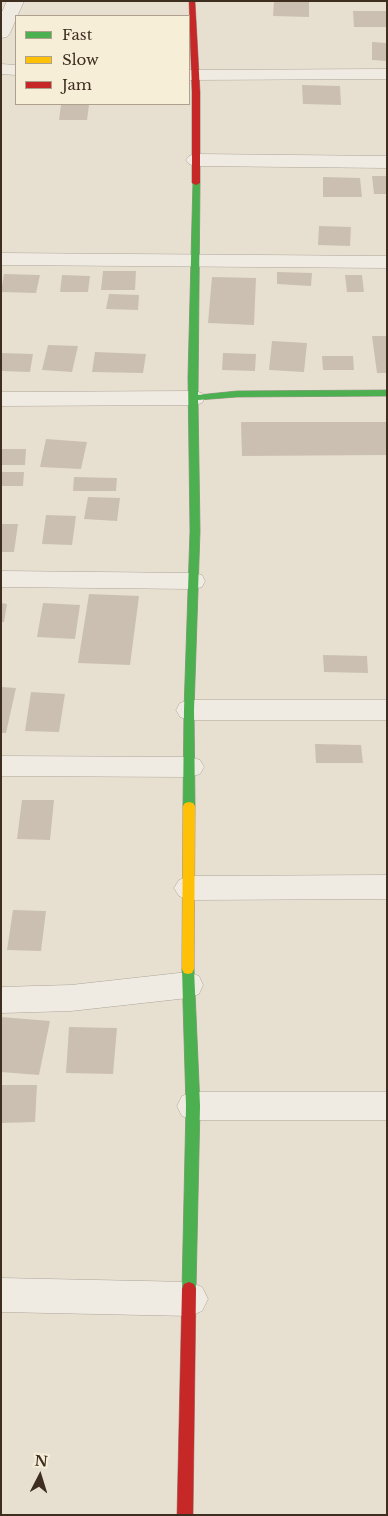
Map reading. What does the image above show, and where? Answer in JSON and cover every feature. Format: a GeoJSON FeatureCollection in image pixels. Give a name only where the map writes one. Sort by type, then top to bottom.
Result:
{"type":"FeatureCollection","features":[{"type":"Feature","properties":{"kind":"street"},"geometry":{"type":"LineString","coordinates":[[1,33],[16,1]]}},
{"type":"Feature","properties":{"kind":"street"},"geometry":{"type":"LineString","coordinates":[[185,1515],[193,1106],[188,986],[189,710],[195,531],[194,261],[196,160],[192,75],[192,1]]}},
{"type":"Feature","properties":{"kind":"street"},"geometry":{"type":"LineString","coordinates":[[1,69],[15,70]]}},
{"type":"Feature","properties":{"kind":"street"},"geometry":{"type":"LineString","coordinates":[[192,75],[387,74]]}},
{"type":"Feature","properties":{"kind":"street"},"geometry":{"type":"LineString","coordinates":[[196,160],[387,162]]}},
{"type":"Feature","properties":{"kind":"street"},"geometry":{"type":"LineString","coordinates":[[1,259],[387,262]]}},
{"type":"Feature","properties":{"kind":"street"},"geometry":{"type":"LineString","coordinates":[[1,398],[194,398],[237,394],[387,392]]}},
{"type":"Feature","properties":{"kind":"street"},"geometry":{"type":"LineString","coordinates":[[1,579],[193,581]]}},
{"type":"Feature","properties":{"kind":"street"},"geometry":{"type":"LineString","coordinates":[[189,710],[387,710]]}},
{"type":"Feature","properties":{"kind":"street"},"geometry":{"type":"LineString","coordinates":[[1,766],[190,767]]}},
{"type":"Feature","properties":{"kind":"street"},"geometry":{"type":"LineString","coordinates":[[189,888],[387,887]]}},
{"type":"Feature","properties":{"kind":"street"},"geometry":{"type":"LineString","coordinates":[[1,1000],[71,998],[188,986]]}},
{"type":"Feature","properties":{"kind":"street"},"geometry":{"type":"LineString","coordinates":[[193,1106],[387,1106]]}},
{"type":"Feature","properties":{"kind":"street"},"geometry":{"type":"LineString","coordinates":[[1,1295],[190,1299]]}},
{"type":"Feature","properties":{"kind":"building"},"geometry":{"type":"Polygon","coordinates":[[[274,1],[309,1],[309,17],[273,16],[274,1]]]}},
{"type":"Feature","properties":{"kind":"building"},"geometry":{"type":"Polygon","coordinates":[[[353,11],[387,11],[387,27],[354,27],[353,11]]]}},
{"type":"Feature","properties":{"kind":"building"},"geometry":{"type":"Polygon","coordinates":[[[372,42],[387,43],[387,61],[372,60],[372,42]]]}},
{"type":"Feature","properties":{"kind":"building"},"geometry":{"type":"Polygon","coordinates":[[[302,85],[340,86],[341,105],[303,104],[302,85]]]}},
{"type":"Feature","properties":{"kind":"building"},"geometry":{"type":"Polygon","coordinates":[[[61,105],[89,105],[87,120],[59,120],[61,105]]]}},
{"type":"Feature","properties":{"kind":"building"},"geometry":{"type":"Polygon","coordinates":[[[372,176],[387,176],[387,194],[374,194],[372,176]]]}},
{"type":"Feature","properties":{"kind":"building"},"geometry":{"type":"Polygon","coordinates":[[[323,177],[360,178],[362,197],[323,197],[323,177]]]}},
{"type":"Feature","properties":{"kind":"building"},"geometry":{"type":"Polygon","coordinates":[[[319,226],[351,227],[350,246],[318,245],[319,226]]]}},
{"type":"Feature","properties":{"kind":"building"},"geometry":{"type":"Polygon","coordinates":[[[103,271],[136,271],[135,290],[101,290],[103,271]]]}},
{"type":"Feature","properties":{"kind":"building"},"geometry":{"type":"Polygon","coordinates":[[[277,272],[312,273],[311,286],[277,284],[277,272]]]}},
{"type":"Feature","properties":{"kind":"building"},"geometry":{"type":"Polygon","coordinates":[[[4,274],[40,275],[36,293],[1,292],[4,274]]]}},
{"type":"Feature","properties":{"kind":"building"},"geometry":{"type":"Polygon","coordinates":[[[62,275],[90,276],[88,292],[60,292],[62,275]]]}},
{"type":"Feature","properties":{"kind":"building"},"geometry":{"type":"Polygon","coordinates":[[[345,275],[362,275],[364,292],[347,292],[345,275]]]}},
{"type":"Feature","properties":{"kind":"building"},"geometry":{"type":"Polygon","coordinates":[[[212,277],[256,278],[254,325],[208,323],[212,277]]]}},
{"type":"Feature","properties":{"kind":"building"},"geometry":{"type":"Polygon","coordinates":[[[109,294],[139,295],[138,310],[106,309],[109,294]]]}},
{"type":"Feature","properties":{"kind":"building"},"geometry":{"type":"Polygon","coordinates":[[[372,336],[387,336],[387,373],[377,373],[372,336]]]}},
{"type":"Feature","properties":{"kind":"building"},"geometry":{"type":"Polygon","coordinates":[[[272,341],[307,343],[304,372],[269,370],[272,341]]]}},
{"type":"Feature","properties":{"kind":"building"},"geometry":{"type":"Polygon","coordinates":[[[48,345],[78,346],[72,372],[42,370],[48,345]]]}},
{"type":"Feature","properties":{"kind":"building"},"geometry":{"type":"Polygon","coordinates":[[[95,352],[146,354],[143,373],[92,372],[95,352]]]}},
{"type":"Feature","properties":{"kind":"building"},"geometry":{"type":"Polygon","coordinates":[[[1,353],[33,354],[30,372],[1,371],[1,353]]]}},
{"type":"Feature","properties":{"kind":"building"},"geometry":{"type":"Polygon","coordinates":[[[223,353],[256,354],[255,371],[222,370],[223,353]]]}},
{"type":"Feature","properties":{"kind":"building"},"geometry":{"type":"Polygon","coordinates":[[[322,356],[353,356],[354,370],[323,370],[322,356]]]}},
{"type":"Feature","properties":{"kind":"building"},"geometry":{"type":"Polygon","coordinates":[[[241,422],[387,422],[387,455],[242,456],[241,422]]]}},
{"type":"Feature","properties":{"kind":"building"},"geometry":{"type":"Polygon","coordinates":[[[46,439],[87,442],[81,469],[40,467],[46,439]]]}},
{"type":"Feature","properties":{"kind":"building"},"geometry":{"type":"Polygon","coordinates":[[[1,449],[26,449],[25,465],[1,465],[1,449]]]}},
{"type":"Feature","properties":{"kind":"building"},"geometry":{"type":"Polygon","coordinates":[[[1,472],[24,472],[23,486],[1,486],[1,472]]]}},
{"type":"Feature","properties":{"kind":"building"},"geometry":{"type":"Polygon","coordinates":[[[74,477],[117,478],[116,491],[73,491],[74,477]]]}},
{"type":"Feature","properties":{"kind":"building"},"geometry":{"type":"Polygon","coordinates":[[[88,497],[120,498],[117,521],[84,519],[88,497]]]}},
{"type":"Feature","properties":{"kind":"building"},"geometry":{"type":"Polygon","coordinates":[[[46,515],[76,516],[72,545],[42,544],[46,515]]]}},
{"type":"Feature","properties":{"kind":"building"},"geometry":{"type":"Polygon","coordinates":[[[1,524],[18,524],[14,552],[1,552],[1,524]]]}},
{"type":"Feature","properties":{"kind":"building"},"geometry":{"type":"Polygon","coordinates":[[[89,594],[139,596],[130,665],[78,663],[89,594]]]}},
{"type":"Feature","properties":{"kind":"building"},"geometry":{"type":"Polygon","coordinates":[[[1,603],[7,604],[4,622],[1,622],[1,603]]]}},
{"type":"Feature","properties":{"kind":"building"},"geometry":{"type":"Polygon","coordinates":[[[43,603],[80,605],[75,639],[37,637],[43,603]]]}},
{"type":"Feature","properties":{"kind":"building"},"geometry":{"type":"Polygon","coordinates":[[[323,655],[367,656],[368,673],[324,672],[323,655]]]}},
{"type":"Feature","properties":{"kind":"building"},"geometry":{"type":"Polygon","coordinates":[[[1,687],[16,688],[6,733],[1,733],[1,687]]]}},
{"type":"Feature","properties":{"kind":"building"},"geometry":{"type":"Polygon","coordinates":[[[31,692],[65,694],[59,732],[25,731],[31,692]]]}},
{"type":"Feature","properties":{"kind":"building"},"geometry":{"type":"Polygon","coordinates":[[[315,744],[361,745],[363,763],[316,763],[315,744]]]}},
{"type":"Feature","properties":{"kind":"building"},"geometry":{"type":"Polygon","coordinates":[[[22,800],[54,800],[50,840],[17,839],[22,800]]]}},
{"type":"Feature","properties":{"kind":"building"},"geometry":{"type":"Polygon","coordinates":[[[13,910],[46,911],[41,951],[7,950],[13,910]]]}},
{"type":"Feature","properties":{"kind":"building"},"geometry":{"type":"Polygon","coordinates":[[[1,1017],[50,1021],[39,1075],[1,1072],[1,1017]]]}},
{"type":"Feature","properties":{"kind":"building"},"geometry":{"type":"Polygon","coordinates":[[[69,1027],[117,1028],[113,1074],[66,1073],[69,1027]]]}},
{"type":"Feature","properties":{"kind":"building"},"geometry":{"type":"Polygon","coordinates":[[[1,1085],[37,1085],[35,1122],[1,1123],[1,1085]]]}},
{"type":"Feature","properties":{"kind":"traffic: fast"},"geometry":{"type":"LineString","coordinates":[[189,806],[189,710],[195,531],[193,377],[196,183]]}},
{"type":"Feature","properties":{"kind":"traffic: fast"},"geometry":{"type":"LineString","coordinates":[[194,398],[237,394],[387,393]]}},
{"type":"Feature","properties":{"kind":"traffic: fast"},"geometry":{"type":"LineString","coordinates":[[188,969],[193,1106],[189,1289]]}},
{"type":"Feature","properties":{"kind":"traffic: slow"},"geometry":{"type":"LineString","coordinates":[[188,969],[189,806]]}},
{"type":"Feature","properties":{"kind":"traffic: jam"},"geometry":{"type":"LineString","coordinates":[[192,1],[196,92],[196,183]]}},
{"type":"Feature","properties":{"kind":"traffic: jam"},"geometry":{"type":"LineString","coordinates":[[185,1515],[189,1289]]}}]}
